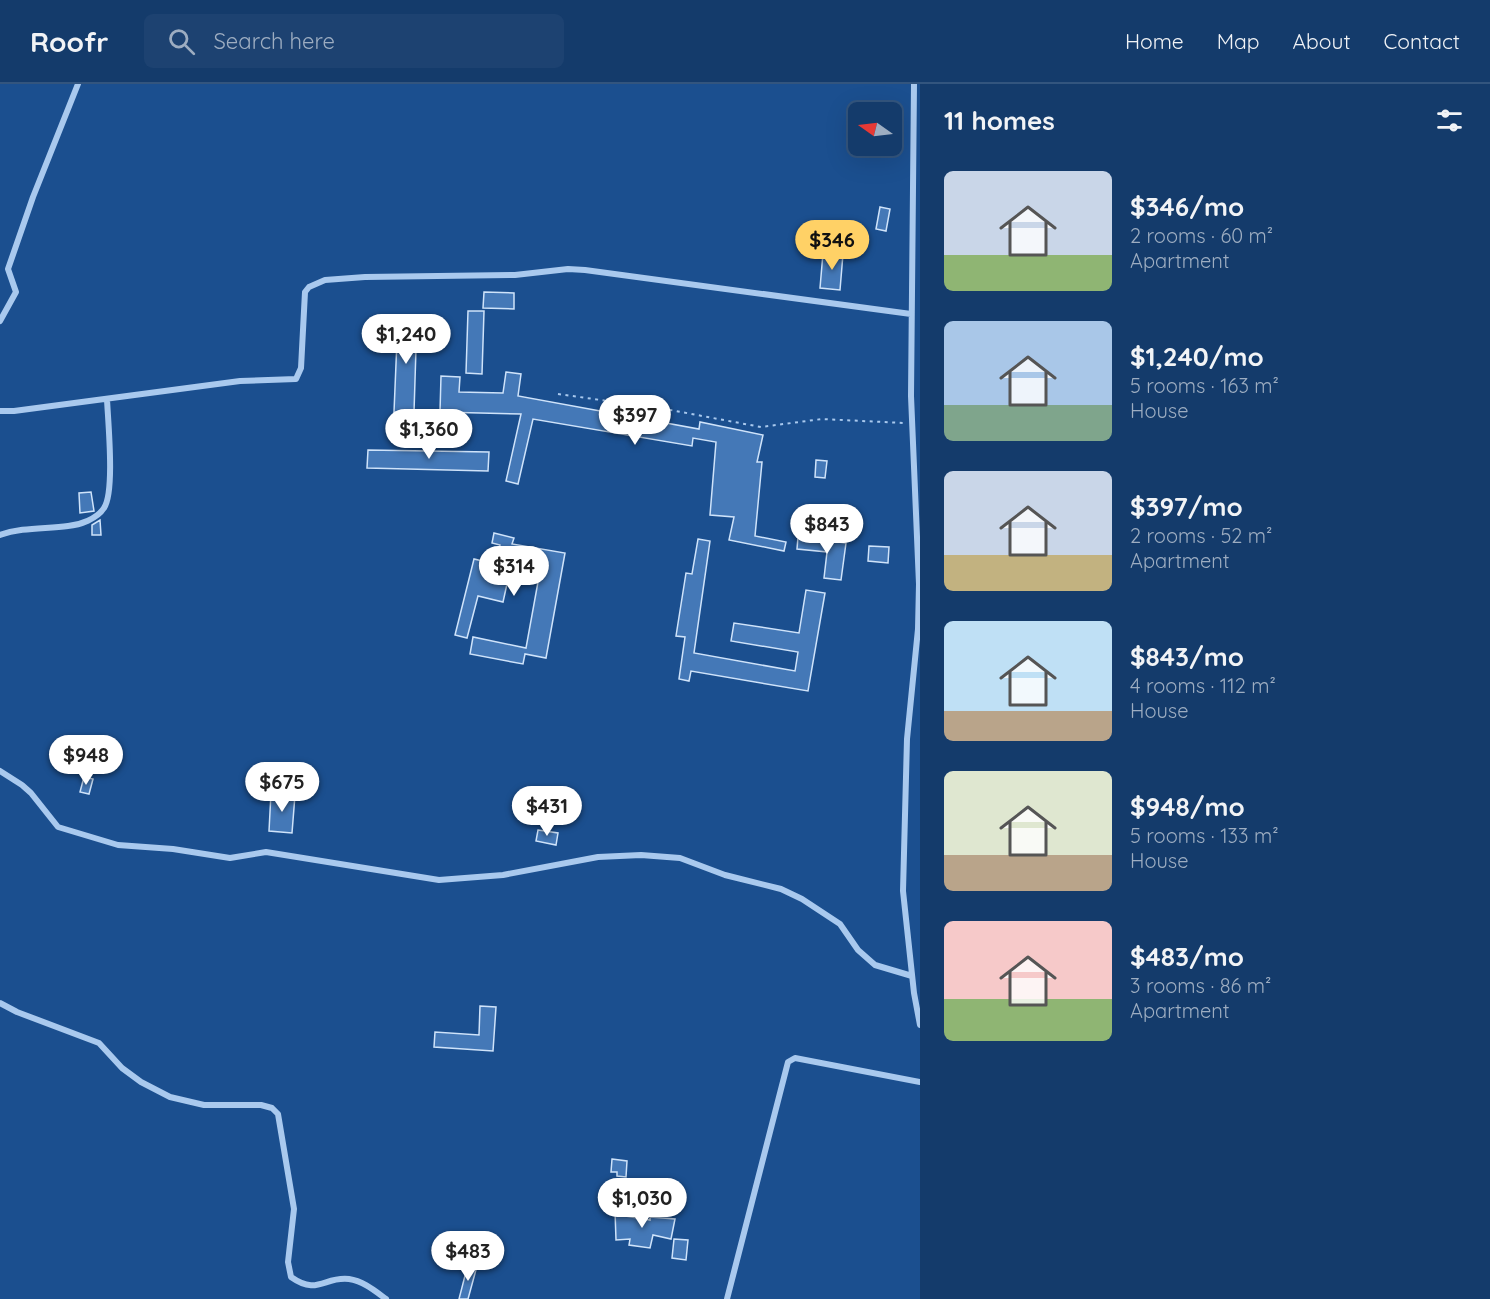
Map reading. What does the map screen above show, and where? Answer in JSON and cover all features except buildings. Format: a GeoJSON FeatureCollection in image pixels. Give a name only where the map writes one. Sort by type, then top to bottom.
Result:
{"type":"FeatureCollection","features":[{"type":"Feature","properties":{"kind":"street"},"geometry":{"type":"LineString","coordinates":[[0,321],[16,292],[8,269],[33,197],[78,84]]}},
{"type":"Feature","properties":{"kind":"street"},"geometry":{"type":"LineString","coordinates":[[914,84],[915,176],[911,396],[919,584],[918,629],[907,739],[903,891],[920,1025]]}},
{"type":"Feature","properties":{"kind":"street"},"geometry":{"type":"LineString","coordinates":[[0,411],[240,381],[296,379],[301,368],[305,292],[309,287],[325,280],[365,277],[515,275],[568,269],[911,314]]}},
{"type":"Feature","properties":{"kind":"street"},"geometry":{"type":"LineString","coordinates":[[911,396],[920,396]]}},
{"type":"Feature","properties":{"kind":"street"},"geometry":{"type":"LineString","coordinates":[[0,535],[17,530],[82,524],[100,513],[105,507],[110,490],[107,399]]}},
{"type":"Feature","properties":{"kind":"street"},"geometry":{"type":"LineString","coordinates":[[0,771],[31,793],[58,827],[118,845],[172,849],[230,858],[266,852],[439,880],[503,875],[598,857],[641,855],[680,858],[725,875],[782,889],[802,899],[840,924],[858,950],[875,965],[912,976]]}},
{"type":"Feature","properties":{"kind":"street"},"geometry":{"type":"LineString","coordinates":[[0,1003],[17,1012],[99,1043],[122,1068],[148,1086],[170,1097],[204,1105],[261,1105],[275,1111],[294,1209],[288,1262],[291,1277],[298,1282],[315,1287],[338,1279],[350,1279],[373,1289],[386,1299]]}},
{"type":"Feature","properties":{"kind":"street"},"geometry":{"type":"LineString","coordinates":[[727,1299],[788,1062],[795,1058],[920,1082]]}},
{"type":"Feature","properties":{"kind":"path"},"geometry":{"type":"LineString","coordinates":[[558,394],[665,409],[760,427],[822,419],[912,423]]}}]}
